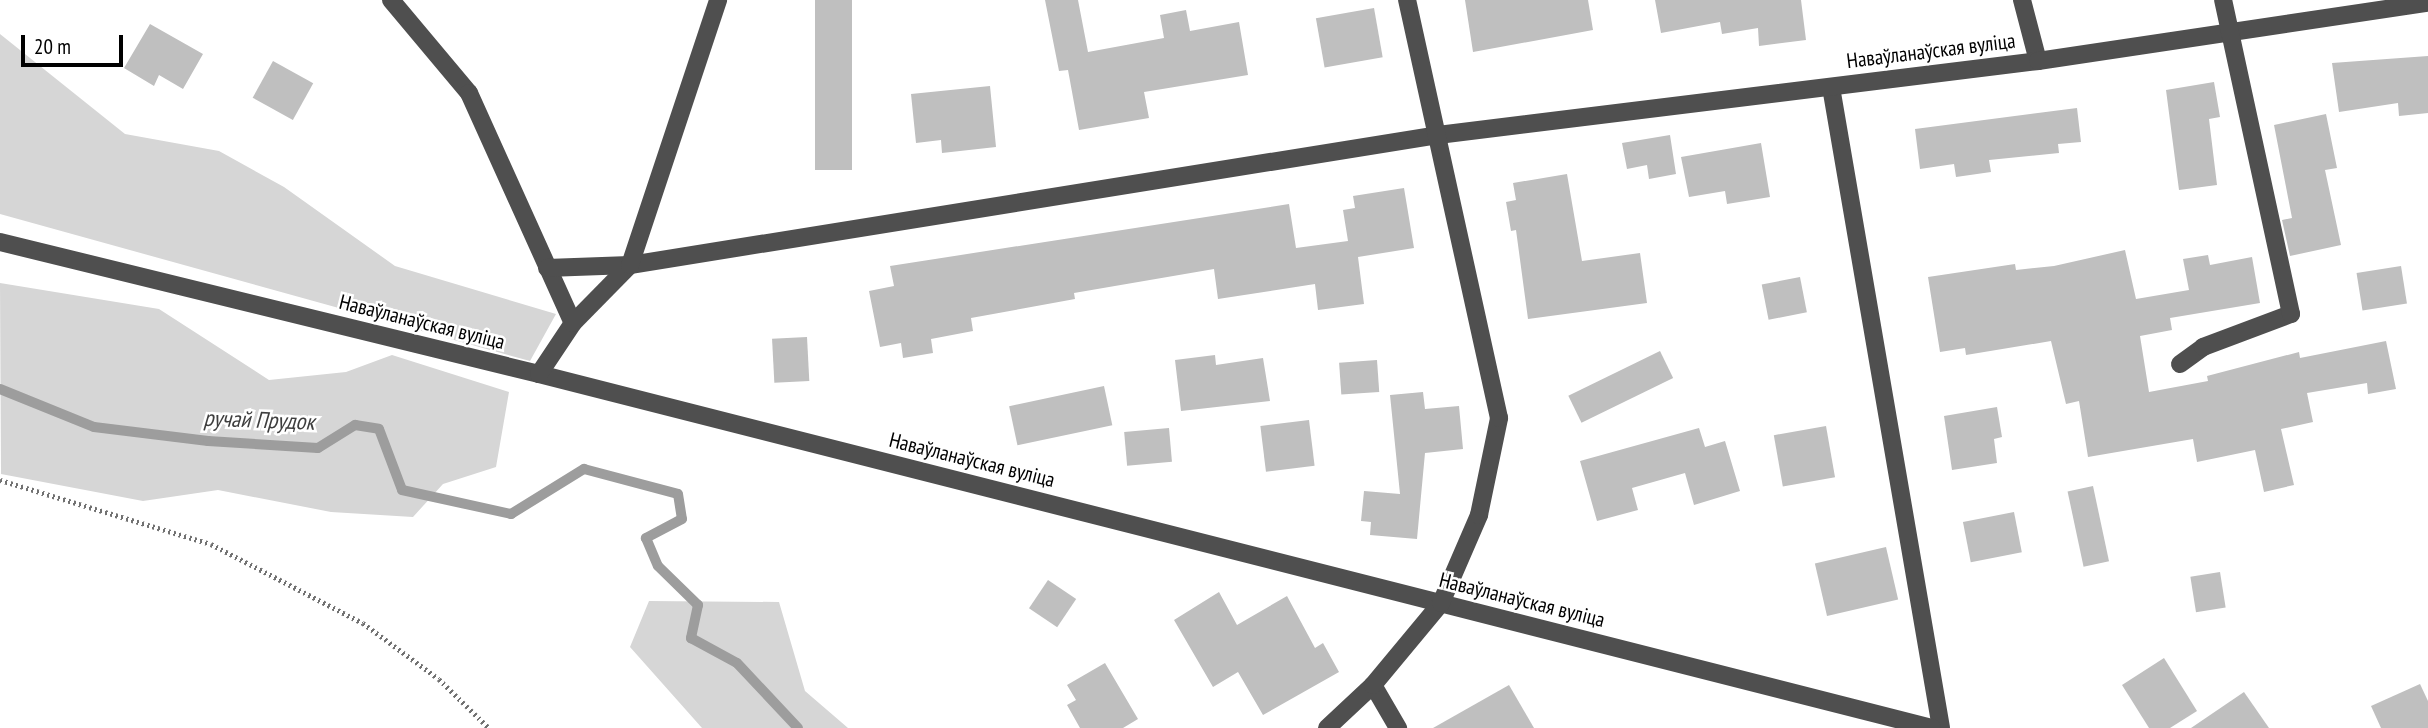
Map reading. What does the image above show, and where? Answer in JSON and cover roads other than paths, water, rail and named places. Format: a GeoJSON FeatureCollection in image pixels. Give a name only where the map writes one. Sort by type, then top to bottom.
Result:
{"type":"FeatureCollection","features":[{"type":"Feature","properties":{"kind":"street"},"geometry":{"type":"LineString","coordinates":[[391,0],[469,93],[573,323]]}},
{"type":"Feature","properties":{"kind":"street"},"geometry":{"type":"LineString","coordinates":[[539,374],[573,323],[630,264],[718,0]]}},
{"type":"Feature","properties":{"kind":"street"},"geometry":{"type":"LineString","coordinates":[[1327,728],[1373,685],[1441,603],[1479,515],[1499,418],[1408,0]]}},
{"type":"Feature","properties":{"kind":"street"},"geometry":{"type":"LineString","coordinates":[[2022,0],[2038,61]]}},
{"type":"Feature","properties":{"kind":"street"},"geometry":{"type":"LineString","coordinates":[[2180,365],[2203,347],[2291,314],[2223,0]]}},
{"type":"Feature","properties":{"kind":"street","name":"Наваўланаўская вуліца"},"geometry":{"type":"LineString","coordinates":[[547,268],[630,264],[1438,135],[2038,61],[2428,2]]}},
{"type":"Feature","properties":{"kind":"street"},"geometry":{"type":"LineString","coordinates":[[1831,87],[1941,728]]}},
{"type":"Feature","properties":{"kind":"street","name":"Наваўланаўская вуліца"},"geometry":{"type":"LineString","coordinates":[[0,242],[539,374],[1932,728]]}},
{"type":"Feature","properties":{"kind":"street"},"geometry":{"type":"LineString","coordinates":[[1373,685],[1398,728]]}},
{"type":"Feature","properties":{"kind":"waterway","name":"ручай Прудок"},"geometry":{"type":"LineString","coordinates":[[0,389],[94,427],[208,441],[318,448],[355,425],[379,429],[402,490],[511,514],[584,469],[678,494],[682,519],[646,538],[658,566],[698,605],[691,638],[737,663],[798,728]]}}]}
